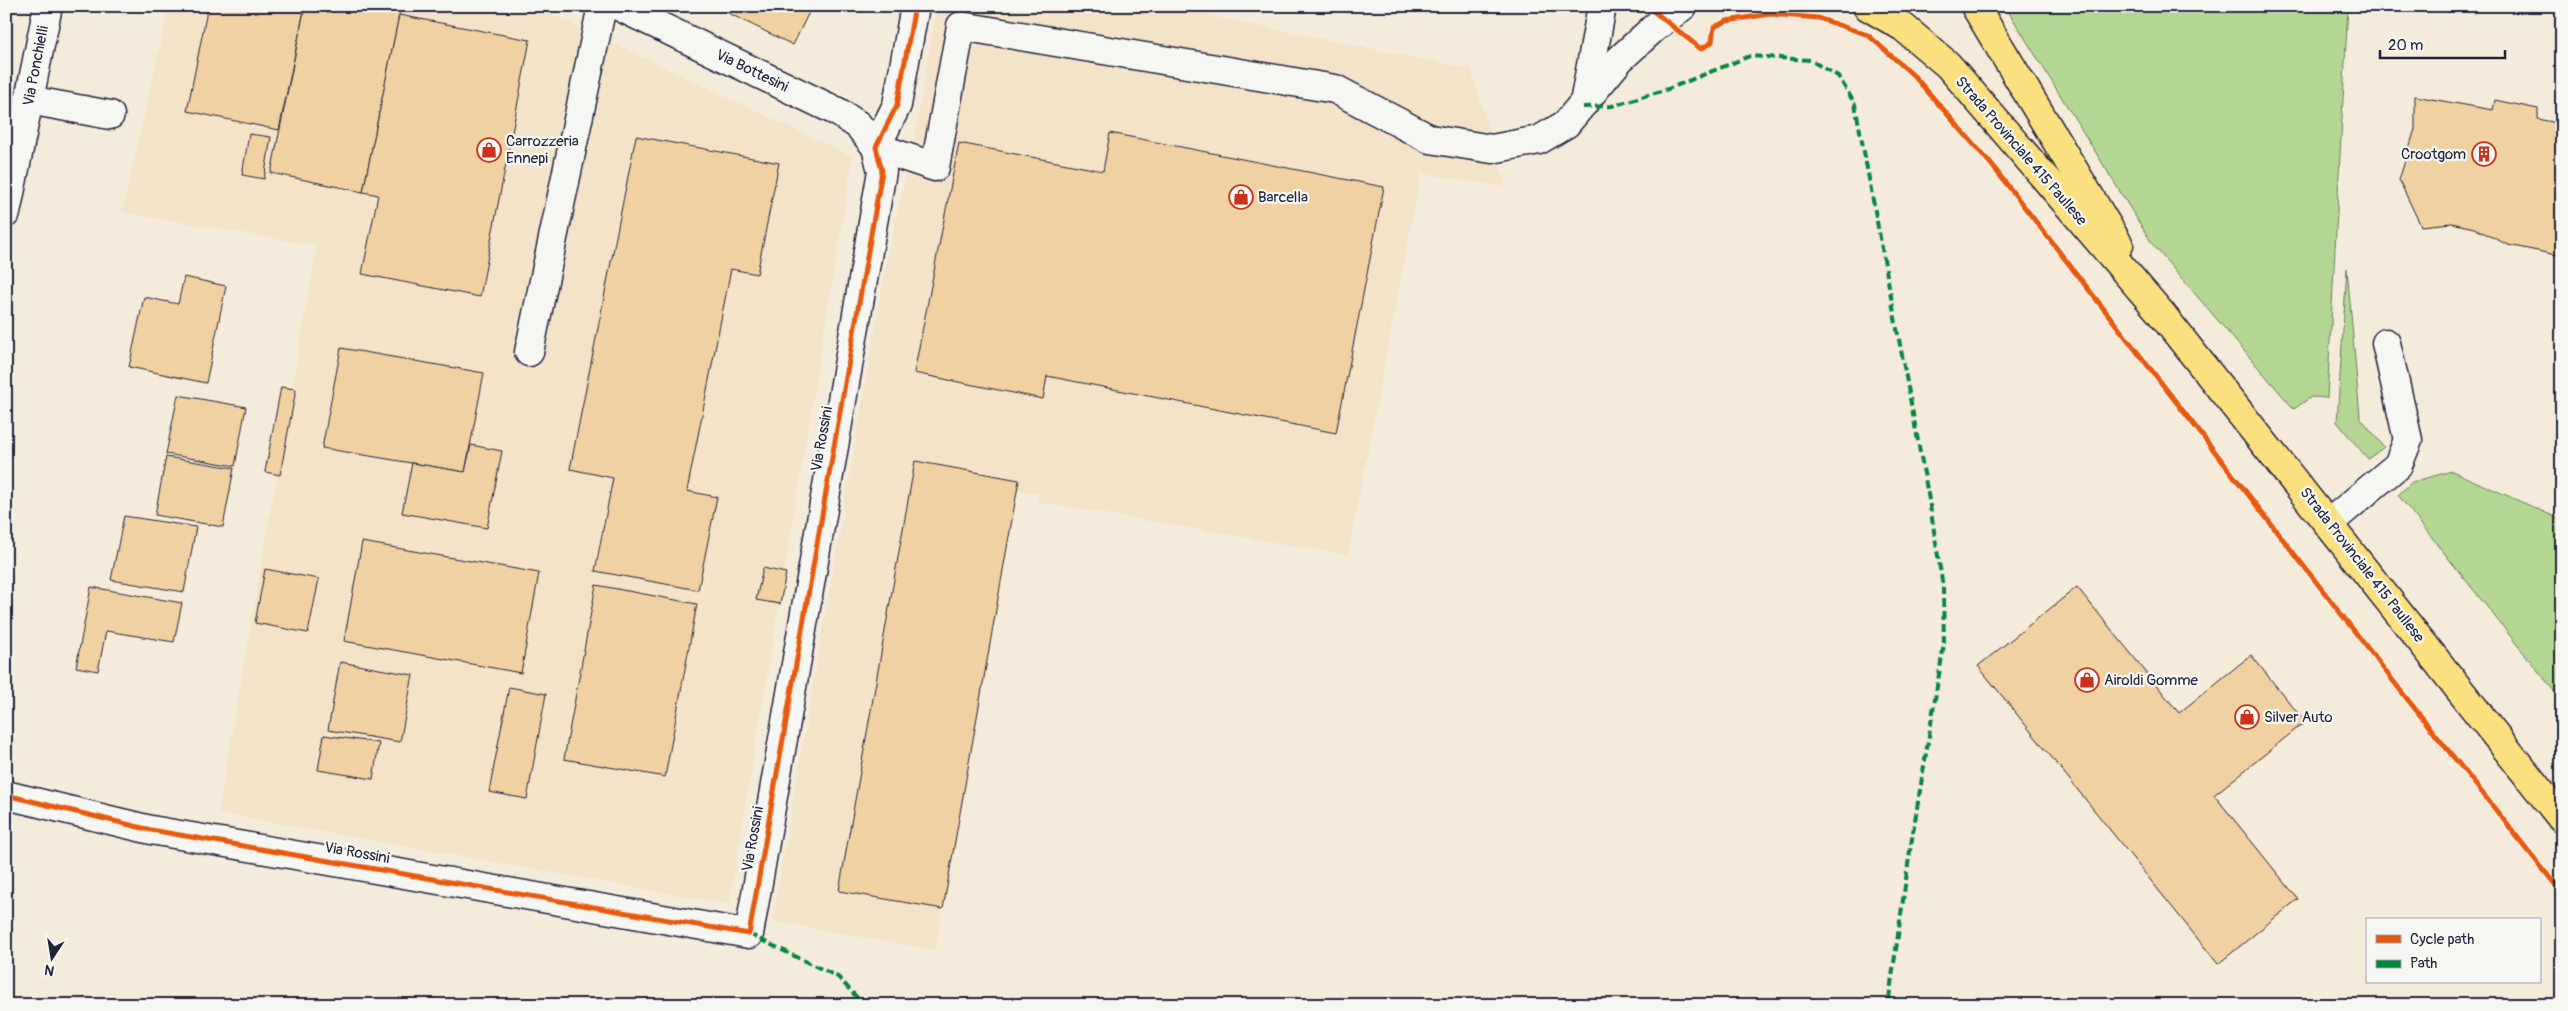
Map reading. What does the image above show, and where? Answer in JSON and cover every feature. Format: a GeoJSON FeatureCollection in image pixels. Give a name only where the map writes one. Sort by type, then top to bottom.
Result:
{"type":"FeatureCollection","features":[{"type":"Feature","properties":{"kind":"main road","name":"Strada Provinciale 415 Paullese"},"geometry":{"type":"LineString","coordinates":[[1867,6],[1902,27],[1948,65],[2160,312],[2557,807]]}},
{"type":"Feature","properties":{"kind":"main road","name":"Strada Provinciale 415 Paullese"},"geometry":{"type":"LineString","coordinates":[[1975,6],[2160,312]]}},
{"type":"Feature","properties":{"kind":"street","name":"Via Ponchielli"},"geometry":{"type":"LineString","coordinates":[[6,214],[48,6]]}},
{"type":"Feature","properties":{"kind":"street"},"geometry":{"type":"LineString","coordinates":[[530,352],[602,6]]}},
{"type":"Feature","properties":{"kind":"street","name":"Via Bottesini"},"geometry":{"type":"LineString","coordinates":[[618,6],[838,112],[858,125],[876,148]]}},
{"type":"Feature","properties":{"kind":"street"},"geometry":{"type":"LineString","coordinates":[[914,6],[897,105],[876,148],[935,167],[961,26],[1335,89],[1430,139],[1492,149],[1540,140],[1566,124],[1583,107],[1620,59],[1654,28],[1683,6]]}},
{"type":"Feature","properties":{"kind":"street"},"geometry":{"type":"LineString","coordinates":[[1583,107],[1602,6]]}},
{"type":"Feature","properties":{"kind":"street"},"geometry":{"type":"LineString","coordinates":[[29,100],[110,114]]}},
{"type":"Feature","properties":{"kind":"street","name":"Via Rossini"},"geometry":{"type":"LineString","coordinates":[[6,795],[151,830],[749,934],[882,171],[876,148]]}},
{"type":"Feature","properties":{"kind":"street"},"geometry":{"type":"LineString","coordinates":[[2329,523],[2398,465],[2408,440],[2386,343]]}},
{"type":"Feature","properties":{"kind":"shaded area"},"geometry":{"type":"Polygon","coordinates":[[[169,6],[535,6],[853,157],[729,904],[218,813],[317,246],[122,212],[169,6]]]}},
{"type":"Feature","properties":{"kind":"shaded area"},"geometry":{"type":"Polygon","coordinates":[[[937,6],[1211,6],[1210,16],[1471,69],[1506,187],[1421,173],[1348,555],[1038,502],[1039,494],[1018,490],[935,950],[772,921],[888,254],[915,134],[937,6]]]}},
{"type":"Feature","properties":{"kind":"green space"},"geometry":{"type":"Polygon","coordinates":[[[2005,6],[2348,6],[2327,398],[2311,397],[2294,409],[2153,245],[2005,6]]]}},
{"type":"Feature","properties":{"kind":"green space"},"geometry":{"type":"Polygon","coordinates":[[[2347,268],[2360,417],[2384,447],[2368,459],[2337,422],[2347,268]]]}},
{"type":"Feature","properties":{"kind":"green space"},"geometry":{"type":"Polygon","coordinates":[[[2452,471],[2562,520],[2562,701],[2398,495],[2412,482],[2452,471]]]}},
{"type":"Feature","properties":{"kind":"building"},"geometry":{"type":"Polygon","coordinates":[[[208,6],[305,6],[279,130],[187,111],[208,6]]]}},
{"type":"Feature","properties":{"kind":"building"},"geometry":{"type":"Polygon","coordinates":[[[305,6],[401,6],[363,192],[271,173],[305,6]]]}},
{"type":"Feature","properties":{"kind":"building"},"geometry":{"type":"Polygon","coordinates":[[[714,6],[812,6],[793,45],[714,6]]]}},
{"type":"Feature","properties":{"kind":"building"},"geometry":{"type":"Polygon","coordinates":[[[399,15],[530,40],[480,297],[362,274],[378,195],[363,192],[399,15]]]}},
{"type":"Feature","properties":{"kind":"building","name":"Crootgom"},"geometry":{"type":"Polygon","coordinates":[[[2415,96],[2493,110],[2495,100],[2538,109],[2538,119],[2562,124],[2562,256],[2508,245],[2474,228],[2452,223],[2421,226],[2399,180],[2415,129],[2415,96]]]}},
{"type":"Feature","properties":{"kind":"building"},"geometry":{"type":"Polygon","coordinates":[[[1110,133],[1384,187],[1336,433],[1047,376],[1043,399],[914,373],[959,143],[1103,171],[1110,133]]]}},
{"type":"Feature","properties":{"kind":"building"},"geometry":{"type":"Polygon","coordinates":[[[249,134],[271,137],[264,179],[242,175],[249,134]]]}},
{"type":"Feature","properties":{"kind":"building"},"geometry":{"type":"Polygon","coordinates":[[[636,136],[779,163],[757,274],[731,269],[687,491],[717,497],[698,590],[595,571],[613,478],[570,469],[636,136]]]}},
{"type":"Feature","properties":{"kind":"building"},"geometry":{"type":"Polygon","coordinates":[[[184,277],[226,286],[206,383],[129,367],[144,297],[178,304],[184,277]]]}},
{"type":"Feature","properties":{"kind":"building"},"geometry":{"type":"Polygon","coordinates":[[[341,348],[484,373],[465,472],[322,448],[341,348]]]}},
{"type":"Feature","properties":{"kind":"building"},"geometry":{"type":"Polygon","coordinates":[[[281,387],[296,389],[280,475],[265,472],[281,387]]]}},
{"type":"Feature","properties":{"kind":"building"},"geometry":{"type":"Polygon","coordinates":[[[178,395],[246,407],[235,466],[166,454],[178,395]]]}},
{"type":"Feature","properties":{"kind":"building"},"geometry":{"type":"Polygon","coordinates":[[[471,445],[502,451],[487,528],[402,513],[412,463],[465,472],[471,445]]]}},
{"type":"Feature","properties":{"kind":"building"},"geometry":{"type":"Polygon","coordinates":[[[166,457],[234,468],[223,527],[155,515],[166,457]]]}},
{"type":"Feature","properties":{"kind":"building"},"geometry":{"type":"Polygon","coordinates":[[[915,461],[1019,480],[943,909],[839,891],[915,461]]]}},
{"type":"Feature","properties":{"kind":"building"},"geometry":{"type":"Polygon","coordinates":[[[124,516],[196,527],[184,592],[111,580],[124,516]]]}},
{"type":"Feature","properties":{"kind":"building"},"geometry":{"type":"Polygon","coordinates":[[[362,542],[539,573],[521,673],[344,641],[362,542]]]}},
{"type":"Feature","properties":{"kind":"building"},"geometry":{"type":"Polygon","coordinates":[[[763,568],[786,573],[780,604],[756,600],[763,568]]]}},
{"type":"Feature","properties":{"kind":"building"},"geometry":{"type":"Polygon","coordinates":[[[265,569],[319,579],[308,633],[255,623],[265,569]]]}},
{"type":"Feature","properties":{"kind":"building"},"geometry":{"type":"Polygon","coordinates":[[[596,585],[697,604],[665,777],[564,759],[596,585]]]}},
{"type":"Feature","properties":{"kind":"building"},"geometry":{"type":"Polygon","coordinates":[[[91,587],[182,603],[174,642],[106,631],[98,671],[76,667],[91,587]]]}},
{"type":"Feature","properties":{"kind":"building"},"geometry":{"type":"Polygon","coordinates":[[[2077,587],[2179,713],[2251,655],[2305,722],[2214,795],[2298,899],[2218,964],[1978,666],[2077,587]]]}},
{"type":"Feature","properties":{"kind":"building"},"geometry":{"type":"Polygon","coordinates":[[[340,662],[413,675],[400,742],[328,730],[340,662]]]}},
{"type":"Feature","properties":{"kind":"building"},"geometry":{"type":"Polygon","coordinates":[[[509,687],[546,694],[527,799],[489,792],[509,687]]]}},
{"type":"Feature","properties":{"kind":"building"},"geometry":{"type":"Polygon","coordinates":[[[324,735],[379,743],[373,779],[318,770],[324,735]]]}},
{"type":"Feature","properties":{"kind":"marked path"},"geometry":{"type":"LineString","coordinates":[[1583,107],[1612,106],[1668,89],[1750,56],[1810,60],[1838,76],[1855,104],[1929,500],[1943,587],[1944,644],[1910,851],[1888,1005]]}},
{"type":"Feature","properties":{"kind":"marked path"},"geometry":{"type":"LineString","coordinates":[[749,934],[838,977],[864,1005]]}},
{"type":"Feature","properties":{"kind":"cycle path"},"geometry":{"type":"LineString","coordinates":[[6,795],[151,830],[749,934],[882,171],[876,147],[897,105],[915,6]]}},
{"type":"Feature","properties":{"kind":"cycle path"},"geometry":{"type":"LineString","coordinates":[[1647,6],[1701,49],[1712,42],[1714,27],[1727,21],[1770,14],[1818,18],[1868,35],[1914,76],[1991,164],[2408,700],[2562,893]]}},
{"type":"Feature","properties":{"kind":"place","name":"Carrozzeria Ennepi"},"geometry":{"type":"Point","coordinates":[489,150]}},
{"type":"Feature","properties":{"kind":"place","name":"Crootgom"},"geometry":{"type":"Point","coordinates":[2484,154]}},
{"type":"Feature","properties":{"kind":"place","name":"Barcella"},"geometry":{"type":"Point","coordinates":[1241,197]}},
{"type":"Feature","properties":{"kind":"place","name":"Airoldi Gomme"},"geometry":{"type":"Point","coordinates":[2087,680]}},
{"type":"Feature","properties":{"kind":"place","name":"Silver Auto"},"geometry":{"type":"Point","coordinates":[2247,717]}}]}
